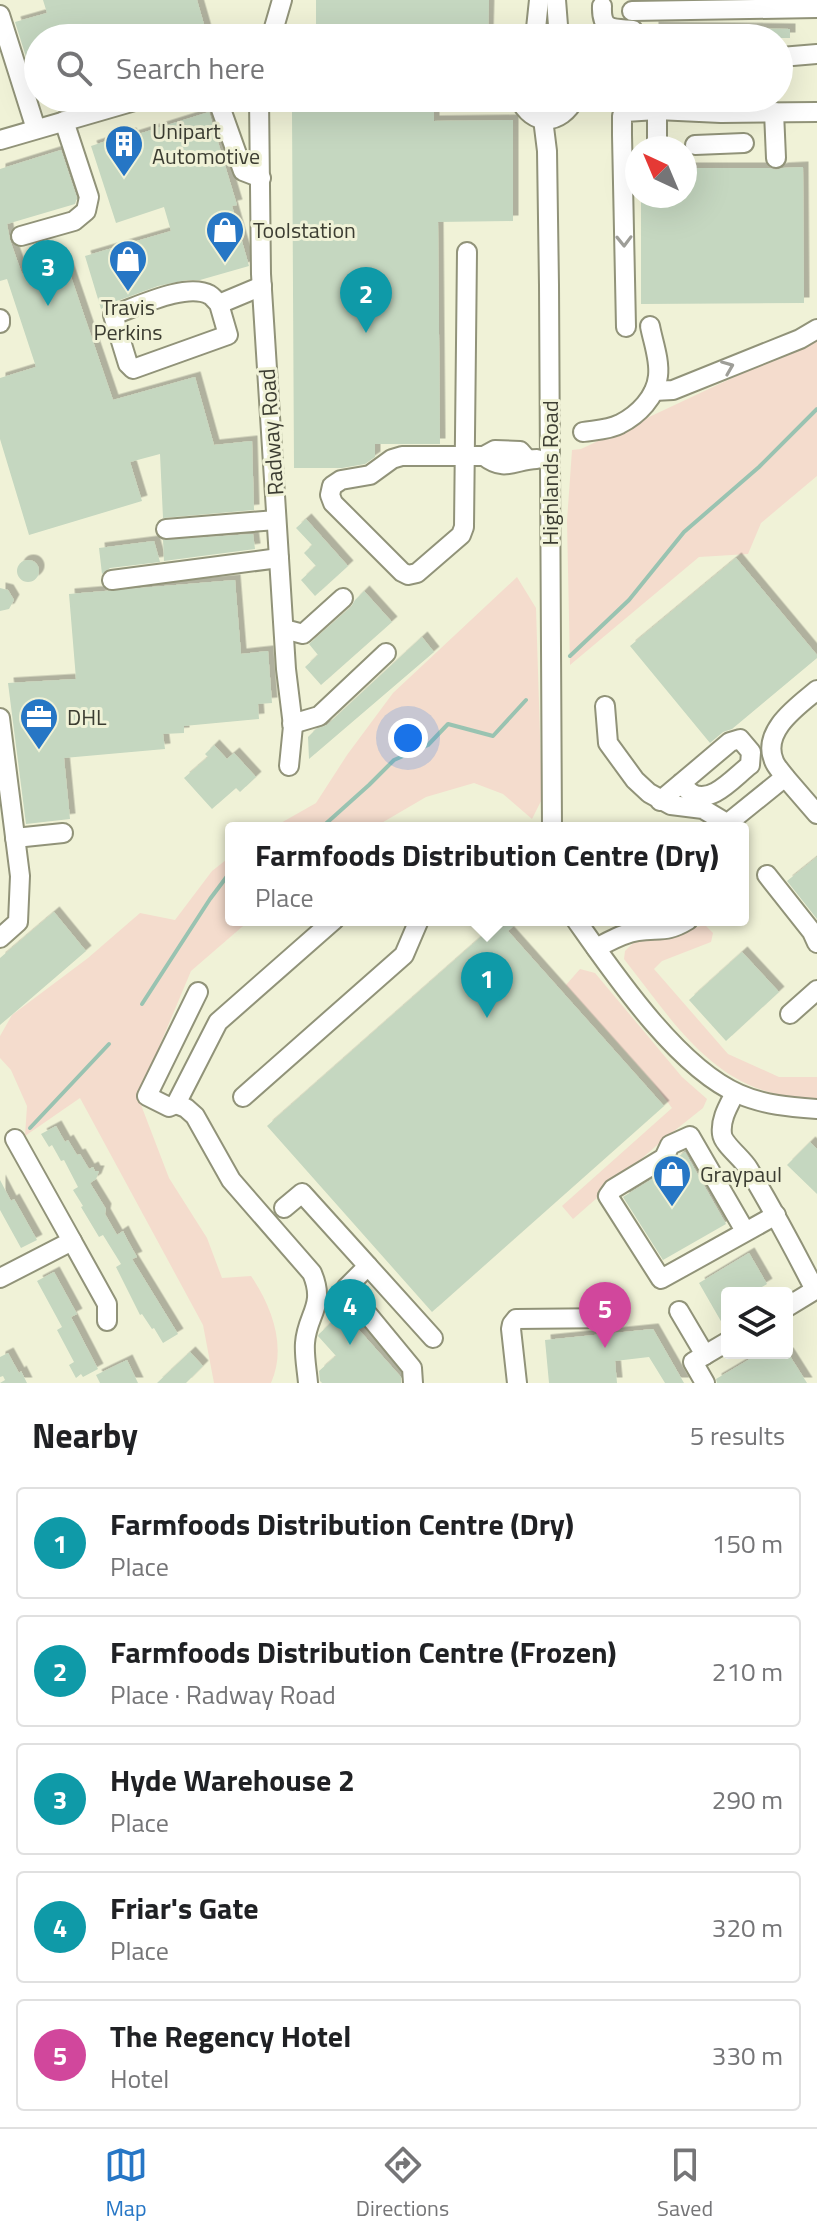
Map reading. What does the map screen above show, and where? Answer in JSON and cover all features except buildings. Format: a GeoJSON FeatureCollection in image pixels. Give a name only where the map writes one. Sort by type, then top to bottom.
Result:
{"type":"FeatureCollection","features":[{"type":"Feature","properties":{"kind":"street"},"geometry":{"type":"LineString","coordinates":[[275,24],[282,0]]}},
{"type":"Feature","properties":{"kind":"street"},"geometry":{"type":"LineString","coordinates":[[536,24],[539,0]]}},
{"type":"Feature","properties":{"kind":"street"},"geometry":{"type":"LineString","coordinates":[[556,0],[558,24]]}},
{"type":"Feature","properties":{"kind":"street"},"geometry":{"type":"LineString","coordinates":[[632,5],[817,8]]}},
{"type":"Feature","properties":{"kind":"street"},"geometry":{"type":"LineString","coordinates":[[602,6],[604,24]]}},
{"type":"Feature","properties":{"kind":"street"},"geometry":{"type":"LineString","coordinates":[[0,15],[24,91]]}},
{"type":"Feature","properties":{"kind":"street"},"geometry":{"type":"LineString","coordinates":[[793,56],[817,54]]}},
{"type":"Feature","properties":{"kind":"street"},"geometry":{"type":"LineString","coordinates":[[31,112],[36,129]]}},
{"type":"Feature","properties":{"kind":"street"},"geometry":{"type":"LineString","coordinates":[[0,140],[96,112]]}},
{"type":"Feature","properties":{"kind":"street"},"geometry":{"type":"LineString","coordinates":[[222,112],[243,171],[261,178]]}},
{"type":"Feature","properties":{"kind":"street","name":"Radway Road"},"geometry":{"type":"LineString","coordinates":[[259,112],[262,286],[292,724],[289,766]]}},
{"type":"Feature","properties":{"kind":"street"},"geometry":{"type":"LineString","coordinates":[[528,112],[543,119],[556,118],[566,112]]}},
{"type":"Feature","properties":{"kind":"street"},"geometry":{"type":"LineString","coordinates":[[626,327],[622,116],[628,112]]}},
{"type":"Feature","properties":{"kind":"street"},"geometry":{"type":"LineString","coordinates":[[657,112],[657,136]]}},
{"type":"Feature","properties":{"kind":"street"},"geometry":{"type":"LineString","coordinates":[[700,112],[817,112]]}},
{"type":"Feature","properties":{"kind":"street"},"geometry":{"type":"LineString","coordinates":[[774,112],[776,158]]}},
{"type":"Feature","properties":{"kind":"street"},"geometry":{"type":"LineString","coordinates":[[721,113],[723,144]]}},
{"type":"Feature","properties":{"kind":"street","name":"Highlands Road"},"geometry":{"type":"LineString","coordinates":[[543,119],[547,151],[552,822]]}},
{"type":"Feature","properties":{"kind":"street"},"geometry":{"type":"LineString","coordinates":[[21,236],[74,221],[86,211],[89,197],[64,121]]}},
{"type":"Feature","properties":{"kind":"street"},"geometry":{"type":"LineString","coordinates":[[697,145],[744,143]]}},
{"type":"Feature","properties":{"kind":"street"},"geometry":{"type":"LineString","coordinates":[[467,252],[474,456],[461,535],[417,573],[408,575],[333,503],[330,495],[332,486],[341,480],[370,475],[392,459],[402,456],[474,456],[493,464],[519,464],[527,459],[550,458]]}},
{"type":"Feature","properties":{"kind":"street"},"geometry":{"type":"LineString","coordinates":[[219,304],[262,286]]}},
{"type":"Feature","properties":{"kind":"street"},"geometry":{"type":"LineString","coordinates":[[178,292],[211,295],[219,304],[228,335],[133,369],[128,364],[113,315],[178,292]]}},
{"type":"Feature","properties":{"kind":"street"},"geometry":{"type":"LineString","coordinates":[[583,432],[619,425],[636,414],[654,391],[658,377],[657,359],[650,326]]}},
{"type":"Feature","properties":{"kind":"street"},"geometry":{"type":"LineString","coordinates":[[654,391],[673,390],[800,339],[817,329]]}},
{"type":"Feature","properties":{"kind":"street"},"geometry":{"type":"LineString","coordinates":[[166,529],[276,520]]}},
{"type":"Feature","properties":{"kind":"street"},"geometry":{"type":"LineString","coordinates":[[112,580],[279,558]]}},
{"type":"Feature","properties":{"kind":"street"},"geometry":{"type":"LineString","coordinates":[[284,629],[303,634],[343,598]]}},
{"type":"Feature","properties":{"kind":"street"},"geometry":{"type":"LineString","coordinates":[[292,724],[319,716],[386,653]]}},
{"type":"Feature","properties":{"kind":"street"},"geometry":{"type":"LineString","coordinates":[[817,690],[786,717],[772,737],[773,760],[817,814]]}},
{"type":"Feature","properties":{"kind":"street"},"geometry":{"type":"LineString","coordinates":[[605,706],[608,743],[635,780],[660,801],[703,809],[721,822]]}},
{"type":"Feature","properties":{"kind":"street"},"geometry":{"type":"LineString","coordinates":[[0,718],[6,813],[15,838],[20,876],[18,922],[0,938]]}},
{"type":"Feature","properties":{"kind":"street"},"geometry":{"type":"LineString","coordinates":[[730,822],[785,777]]}},
{"type":"Feature","properties":{"kind":"street"},"geometry":{"type":"LineString","coordinates":[[660,801],[681,783]]}},
{"type":"Feature","properties":{"kind":"street"},"geometry":{"type":"LineString","coordinates":[[15,838],[63,833]]}},
{"type":"Feature","properties":{"kind":"street"},"geometry":{"type":"LineString","coordinates":[[767,875],[812,932],[817,943]]}},
{"type":"Feature","properties":{"kind":"street"},"geometry":{"type":"LineString","coordinates":[[198,992],[147,1096],[169,1107],[176,1104],[218,1022],[327,926]]}},
{"type":"Feature","properties":{"kind":"street"},"geometry":{"type":"LineString","coordinates":[[243,1097],[404,955],[416,926]]}},
{"type":"Feature","properties":{"kind":"street"},"geometry":{"type":"LineString","coordinates":[[580,926],[639,1004],[680,1051],[707,1076],[735,1093],[754,1100],[817,1111]]}},
{"type":"Feature","properties":{"kind":"street"},"geometry":{"type":"LineString","coordinates":[[596,948],[638,931],[674,929],[679,926]]}},
{"type":"Feature","properties":{"kind":"street"},"geometry":{"type":"LineString","coordinates":[[790,1014],[817,990]]}},
{"type":"Feature","properties":{"kind":"street"},"geometry":{"type":"LineString","coordinates":[[735,1093],[725,1112],[721,1131],[723,1140],[742,1159],[776,1215],[815,1290],[793,1303]]}},
{"type":"Feature","properties":{"kind":"street"},"geometry":{"type":"LineString","coordinates":[[176,1104],[195,1116],[231,1180],[312,1273],[318,1298],[305,1342],[308,1383]]}},
{"type":"Feature","properties":{"kind":"street"},"geometry":{"type":"LineString","coordinates":[[725,1112],[746,1110],[779,1118],[803,1118],[817,1111]]}},
{"type":"Feature","properties":{"kind":"street"},"geometry":{"type":"LineString","coordinates":[[745,1231],[690,1136],[670,1145],[664,1158],[613,1189],[608,1196],[661,1279],[776,1215]]}},
{"type":"Feature","properties":{"kind":"street"},"geometry":{"type":"LineString","coordinates":[[15,1139],[107,1304],[107,1321]]}},
{"type":"Feature","properties":{"kind":"street"},"geometry":{"type":"LineString","coordinates":[[12,1175],[29,1165]]}},
{"type":"Feature","properties":{"kind":"street"},"geometry":{"type":"LineString","coordinates":[[284,1208],[302,1193],[433,1338]]}},
{"type":"Feature","properties":{"kind":"street"},"geometry":{"type":"LineString","coordinates":[[0,1278],[72,1241]]}},
{"type":"Feature","properties":{"kind":"street"},"geometry":{"type":"LineString","coordinates":[[318,1298],[346,1288],[368,1266]]}},
{"type":"Feature","properties":{"kind":"street"},"geometry":{"type":"LineString","coordinates":[[346,1288],[412,1368],[413,1383]]}},
{"type":"Feature","properties":{"kind":"street"},"geometry":{"type":"LineString","coordinates":[[679,1311],[705,1355]]}},
{"type":"Feature","properties":{"kind":"street"},"geometry":{"type":"LineString","coordinates":[[517,1383],[511,1329],[516,1319],[616,1318]]}},
{"type":"Feature","properties":{"kind":"street"},"geometry":{"type":"LineString","coordinates":[[705,1383],[693,1362],[721,1346]]}},
{"type":"Feature","properties":{"kind":"shaded area"},"geometry":{"type":"Polygon","coordinates":[[[817,338],[817,476],[761,523],[748,554],[699,557],[570,665],[567,521],[572,450],[581,449],[817,338]]]}},
{"type":"Feature","properties":{"kind":"shaded area"},"geometry":{"type":"Polygon","coordinates":[[[517,577],[536,608],[542,799],[532,819],[503,794],[474,783],[426,797],[383,822],[283,822],[316,803],[393,693],[517,577]]]}},
{"type":"Feature","properties":{"kind":"shaded area"},"geometry":{"type":"Polygon","coordinates":[[[225,861],[225,926],[243,926],[191,971],[138,1097],[169,1178],[207,1238],[222,1278],[251,1276],[265,1301],[277,1341],[276,1369],[271,1383],[214,1383],[203,1325],[80,1098],[25,1136],[27,1106],[11,1070],[0,1058],[0,1036],[12,1015],[88,958],[140,913],[175,920],[212,871],[225,861]]]}},
{"type":"Feature","properties":{"kind":"shaded area"},"geometry":{"type":"Polygon","coordinates":[[[706,926],[713,933],[711,942],[662,961],[654,969],[728,1054],[779,1077],[817,1077],[817,1098],[783,1095],[753,1087],[727,1073],[704,1054],[683,1033],[624,959],[625,951],[633,943],[706,926]]]}},
{"type":"Feature","properties":{"kind":"shaded area"},"geometry":{"type":"Polygon","coordinates":[[[580,969],[595,973],[682,1077],[707,1099],[703,1108],[573,1219],[562,1206],[672,1108],[566,985],[580,969]]]}},
{"type":"Feature","properties":{"kind":"waterway"},"geometry":{"type":"LineString","coordinates":[[570,656],[629,600],[684,532],[759,467],[817,409]]}},
{"type":"Feature","properties":{"kind":"waterway"},"geometry":{"type":"LineString","coordinates":[[328,822],[394,760],[428,745],[448,724],[493,736],[526,700]]}},
{"type":"Feature","properties":{"kind":"waterway"},"geometry":{"type":"LineString","coordinates":[[142,1004],[225,879]]}},
{"type":"Feature","properties":{"kind":"waterway"},"geometry":{"type":"LineString","coordinates":[[30,1128],[109,1044]]}},
{"type":"Feature","properties":{"kind":"place","name":"Unipart Automotive"},"geometry":{"type":"Point","coordinates":[124,178]}},
{"type":"Feature","properties":{"kind":"place","name":"Toolstation"},"geometry":{"type":"Point","coordinates":[225,264]}},
{"type":"Feature","properties":{"kind":"place","name":"Travis Perkins"},"geometry":{"type":"Point","coordinates":[128,293]}},
{"type":"Feature","properties":{"kind":"place","name":"Hyde Warehouse 2"},"geometry":{"type":"Point","coordinates":[48,306]}},
{"type":"Feature","properties":{"kind":"place","name":"Farmfoods Distribution Centre (Frozen)"},"geometry":{"type":"Point","coordinates":[366,333]}},
{"type":"Feature","properties":{"kind":"place","name":"DHL"},"geometry":{"type":"Point","coordinates":[39,751]}},
{"type":"Feature","properties":{"kind":"place","name":"Farmfoods Distribution Centre (Dry)"},"geometry":{"type":"Point","coordinates":[487,1018]}},
{"type":"Feature","properties":{"kind":"place","name":"Graypaul"},"geometry":{"type":"Point","coordinates":[672,1208]}},
{"type":"Feature","properties":{"kind":"place","name":"Friar's Gate"},"geometry":{"type":"Point","coordinates":[350,1345]}},
{"type":"Feature","properties":{"kind":"place","name":"The Regency Hotel"},"geometry":{"type":"Point","coordinates":[605,1348]}}]}
